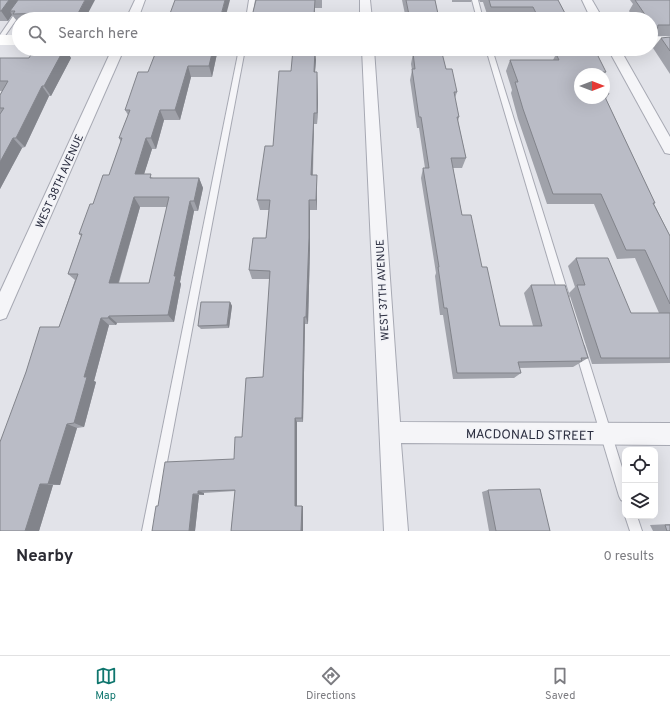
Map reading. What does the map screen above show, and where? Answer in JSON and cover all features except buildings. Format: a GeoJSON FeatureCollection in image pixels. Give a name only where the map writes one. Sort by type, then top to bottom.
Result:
{"type":"FeatureCollection","features":[{"type":"Feature","properties":{"kind":"street"},"geometry":{"type":"LineString","coordinates":[[135,12],[140,0]]}},
{"type":"Feature","properties":{"kind":"street"},"geometry":{"type":"LineString","coordinates":[[365,0],[366,12]]}},
{"type":"Feature","properties":{"kind":"street"},"geometry":{"type":"LineString","coordinates":[[587,0],[593,12]]}},
{"type":"Feature","properties":{"kind":"street"},"geometry":{"type":"LineString","coordinates":[[0,39],[12,40]]}},
{"type":"Feature","properties":{"kind":"street"},"geometry":{"type":"LineString","coordinates":[[658,42],[670,42]]}},
{"type":"Feature","properties":{"kind":"street","name":"WEST 38TH AVENUE"},"geometry":{"type":"LineString","coordinates":[[0,312],[115,56]]}},
{"type":"Feature","properties":{"kind":"street","name":"WEST 37TH AVENUE"},"geometry":{"type":"LineString","coordinates":[[368,56],[396,531]]}},
{"type":"Feature","properties":{"kind":"street"},"geometry":{"type":"LineString","coordinates":[[618,56],[670,149]]}},
{"type":"Feature","properties":{"kind":"street","name":"MACDONALD STREET"},"geometry":{"type":"LineString","coordinates":[[390,432],[670,434]]}},
{"type":"Feature","properties":{"kind":"lane"},"geometry":{"type":"LineString","coordinates":[[19,12],[27,0]]}},
{"type":"Feature","properties":{"kind":"lane"},"geometry":{"type":"LineString","coordinates":[[249,12],[252,0]]}},
{"type":"Feature","properties":{"kind":"lane"},"geometry":{"type":"LineString","coordinates":[[474,0],[478,12]]}},
{"type":"Feature","properties":{"kind":"lane"},"geometry":{"type":"LineString","coordinates":[[0,39],[12,22]]}},
{"type":"Feature","properties":{"kind":"lane"},"geometry":{"type":"LineString","coordinates":[[148,531],[241,56]]}},
{"type":"Feature","properties":{"kind":"lane"},"geometry":{"type":"LineString","coordinates":[[491,56],[568,308]]}},
{"type":"Feature","properties":{"kind":"lane"},"geometry":{"type":"LineString","coordinates":[[577,338],[622,486]]}},
{"type":"Feature","properties":{"kind":"lane"},"geometry":{"type":"LineString","coordinates":[[632,519],[636,531]]}}]}
